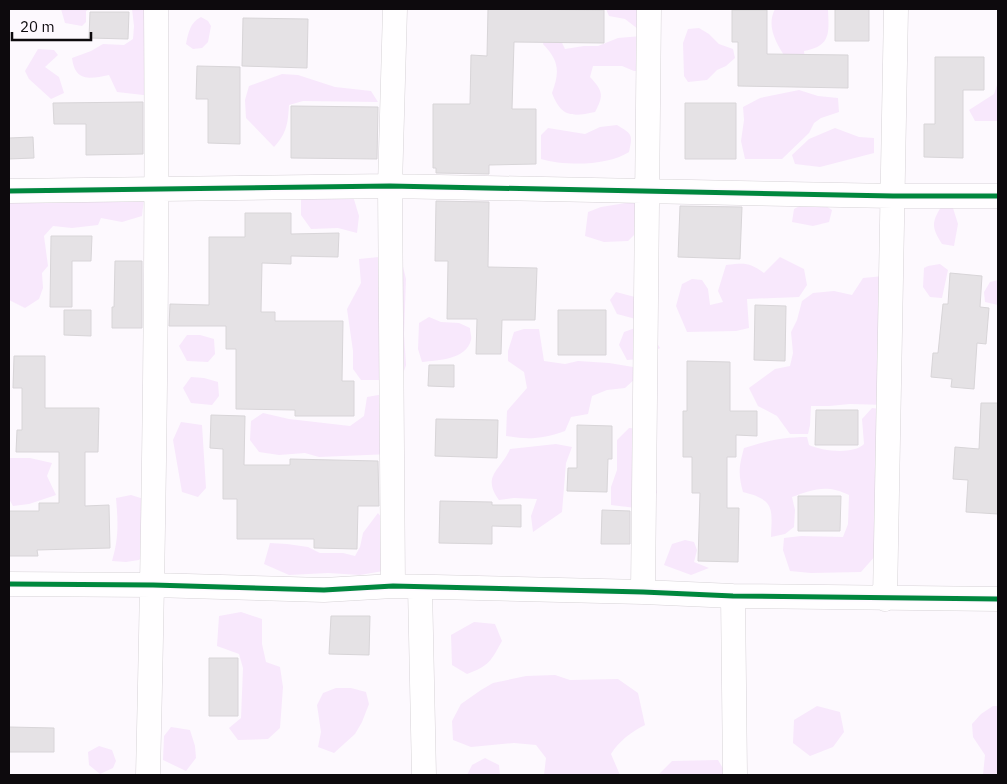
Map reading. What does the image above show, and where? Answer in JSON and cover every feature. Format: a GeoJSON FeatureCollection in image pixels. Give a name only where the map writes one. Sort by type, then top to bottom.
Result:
{"type":"FeatureCollection","features":[{"type":"Feature","properties":{"kind":"street"},"geometry":{"type":"LineString","coordinates":[[148,775],[153,585],[157,190],[156,9]]}},
{"type":"Feature","properties":{"kind":"street"},"geometry":{"type":"LineString","coordinates":[[394,586],[390,186],[395,9]]}},
{"type":"Feature","properties":{"kind":"street"},"geometry":{"type":"LineString","coordinates":[[643,592],[649,9]]}},
{"type":"Feature","properties":{"kind":"street"},"geometry":{"type":"LineString","coordinates":[[885,599],[896,9]]}},
{"type":"Feature","properties":{"kind":"street"},"geometry":{"type":"LineString","coordinates":[[9,191],[390,186],[893,196],[998,196]]}},
{"type":"Feature","properties":{"kind":"street"},"geometry":{"type":"LineString","coordinates":[[9,584],[153,585],[324,590],[394,586],[733,596],[998,599]]}},
{"type":"Feature","properties":{"kind":"street"},"geometry":{"type":"LineString","coordinates":[[420,587],[424,775]]}},
{"type":"Feature","properties":{"kind":"street"},"geometry":{"type":"LineString","coordinates":[[733,596],[734,775]]}},
{"type":"Feature","properties":{"kind":"shaded area"},"geometry":{"type":"Polygon","coordinates":[[[61,9],[89,9],[86,11],[86,22],[82,26],[65,23],[61,9]]]}},
{"type":"Feature","properties":{"kind":"shaded area"},"geometry":{"type":"Polygon","coordinates":[[[132,9],[148,9],[152,96],[117,92],[109,75],[84,77],[76,71],[72,58],[103,44],[124,45],[133,39],[132,9]]]}},
{"type":"Feature","properties":{"kind":"shaded area"},"geometry":{"type":"Polygon","coordinates":[[[606,9],[658,9],[638,29],[625,19],[609,16],[606,9]]]}},
{"type":"Feature","properties":{"kind":"shaded area"},"geometry":{"type":"Polygon","coordinates":[[[775,9],[828,10],[828,32],[824,42],[813,49],[804,51],[805,61],[786,58],[779,46],[772,28],[772,15],[775,9]]]}},
{"type":"Feature","properties":{"kind":"shaded area"},"geometry":{"type":"Polygon","coordinates":[[[201,17],[208,21],[211,26],[208,42],[202,48],[193,49],[186,44],[188,36],[194,22],[201,17]]]}},
{"type":"Feature","properties":{"kind":"shaded area"},"geometry":{"type":"Polygon","coordinates":[[[699,28],[709,34],[719,44],[733,49],[735,58],[726,66],[717,70],[707,80],[688,82],[684,76],[683,43],[688,29],[699,28]]]}},
{"type":"Feature","properties":{"kind":"shaded area"},"geometry":{"type":"Polygon","coordinates":[[[642,36],[650,70],[634,71],[622,66],[593,66],[590,77],[601,93],[595,112],[574,115],[563,111],[559,107],[552,93],[557,72],[555,61],[543,44],[545,37],[561,41],[565,49],[598,46],[618,38],[642,36]]]}},
{"type":"Feature","properties":{"kind":"shaded area"},"geometry":{"type":"Polygon","coordinates":[[[38,49],[54,50],[58,55],[45,67],[59,77],[64,93],[51,99],[29,79],[25,71],[38,49]]]}},
{"type":"Feature","properties":{"kind":"shaded area"},"geometry":{"type":"Polygon","coordinates":[[[282,74],[298,75],[335,87],[371,91],[378,102],[303,101],[289,105],[286,128],[274,147],[246,118],[245,100],[249,86],[282,74]]]}},
{"type":"Feature","properties":{"kind":"shaded area"},"geometry":{"type":"Polygon","coordinates":[[[998,82],[998,121],[975,121],[969,110],[994,94],[998,82]]]}},
{"type":"Feature","properties":{"kind":"shaded area"},"geometry":{"type":"Polygon","coordinates":[[[799,90],[818,96],[838,98],[839,112],[821,118],[814,123],[809,133],[782,159],[745,159],[741,141],[744,120],[743,107],[760,98],[799,90]]]}},
{"type":"Feature","properties":{"kind":"shaded area"},"geometry":{"type":"Polygon","coordinates":[[[617,125],[626,130],[631,138],[629,152],[620,157],[598,162],[574,164],[541,159],[541,135],[548,128],[585,134],[600,127],[617,125]]]}},
{"type":"Feature","properties":{"kind":"shaded area"},"geometry":{"type":"Polygon","coordinates":[[[835,128],[859,137],[874,138],[874,153],[820,167],[795,164],[792,155],[809,139],[835,128]]]}},
{"type":"Feature","properties":{"kind":"shaded area"},"geometry":{"type":"Polygon","coordinates":[[[353,196],[359,216],[357,233],[338,228],[311,229],[301,215],[301,199],[353,196]]]}},
{"type":"Feature","properties":{"kind":"shaded area"},"geometry":{"type":"Polygon","coordinates":[[[9,198],[144,198],[142,216],[122,222],[101,218],[98,225],[72,228],[53,226],[44,236],[48,266],[42,273],[43,288],[39,299],[25,308],[9,300],[9,198]]]}},
{"type":"Feature","properties":{"kind":"shaded area"},"geometry":{"type":"Polygon","coordinates":[[[632,202],[652,207],[638,231],[628,241],[604,242],[585,236],[588,212],[601,207],[632,202]]]}},
{"type":"Feature","properties":{"kind":"shaded area"},"geometry":{"type":"Polygon","coordinates":[[[807,202],[820,202],[832,210],[829,222],[813,226],[792,222],[794,209],[807,202]]]}},
{"type":"Feature","properties":{"kind":"shaded area"},"geometry":{"type":"Polygon","coordinates":[[[941,207],[953,208],[958,224],[954,246],[942,244],[936,234],[934,222],[941,207]]]}},
{"type":"Feature","properties":{"kind":"shaded area"},"geometry":{"type":"Polygon","coordinates":[[[379,257],[401,258],[406,279],[404,334],[406,365],[401,380],[361,380],[353,369],[353,351],[347,309],[361,283],[359,259],[379,257]]]}},
{"type":"Feature","properties":{"kind":"shaded area"},"geometry":{"type":"Polygon","coordinates":[[[780,257],[804,269],[807,285],[799,297],[747,299],[749,328],[736,331],[687,332],[676,306],[682,284],[692,279],[702,280],[708,289],[710,305],[723,302],[718,291],[726,265],[746,264],[764,273],[780,257]]]}},
{"type":"Feature","properties":{"kind":"shaded area"},"geometry":{"type":"Polygon","coordinates":[[[940,264],[948,270],[942,298],[930,297],[923,287],[924,268],[940,264]]]}},
{"type":"Feature","properties":{"kind":"shaded area"},"geometry":{"type":"Polygon","coordinates":[[[884,276],[887,405],[811,406],[808,434],[790,434],[777,416],[758,406],[749,388],[775,369],[790,366],[793,353],[791,332],[797,320],[802,301],[813,293],[834,291],[852,295],[863,278],[884,276]]]}},
{"type":"Feature","properties":{"kind":"shaded area"},"geometry":{"type":"Polygon","coordinates":[[[998,280],[998,305],[985,302],[984,292],[990,282],[998,280]]]}},
{"type":"Feature","properties":{"kind":"shaded area"},"geometry":{"type":"Polygon","coordinates":[[[616,292],[635,297],[647,322],[617,314],[610,300],[616,292]]]}},
{"type":"Feature","properties":{"kind":"shaded area"},"geometry":{"type":"Polygon","coordinates":[[[429,317],[441,322],[459,323],[470,328],[471,339],[468,347],[451,358],[422,362],[418,349],[419,323],[429,317]]]}},
{"type":"Feature","properties":{"kind":"shaded area"},"geometry":{"type":"Polygon","coordinates":[[[638,327],[651,334],[660,348],[640,359],[627,360],[619,345],[624,332],[638,327]]]}},
{"type":"Feature","properties":{"kind":"shaded area"},"geometry":{"type":"Polygon","coordinates":[[[524,329],[539,329],[544,361],[565,364],[578,361],[609,363],[633,367],[636,378],[625,388],[607,390],[592,396],[588,414],[571,417],[565,431],[536,438],[506,436],[507,411],[527,388],[524,372],[508,361],[508,351],[514,332],[524,329]]]}},
{"type":"Feature","properties":{"kind":"shaded area"},"geometry":{"type":"Polygon","coordinates":[[[187,335],[200,335],[214,339],[215,354],[208,362],[187,361],[179,346],[187,335]]]}},
{"type":"Feature","properties":{"kind":"shaded area"},"geometry":{"type":"Polygon","coordinates":[[[191,377],[218,382],[219,396],[212,405],[191,403],[183,388],[191,377]]]}},
{"type":"Feature","properties":{"kind":"shaded area"},"geometry":{"type":"Polygon","coordinates":[[[395,392],[404,403],[404,424],[391,454],[319,457],[305,453],[279,455],[259,452],[250,440],[251,421],[263,413],[289,419],[350,426],[364,416],[367,397],[395,392]]]}},
{"type":"Feature","properties":{"kind":"shaded area"},"geometry":{"type":"Polygon","coordinates":[[[872,408],[889,410],[884,546],[861,572],[811,573],[790,571],[783,550],[784,538],[801,536],[843,537],[848,524],[849,495],[834,490],[820,489],[792,497],[795,510],[794,527],[785,534],[771,537],[771,512],[766,502],[761,498],[743,492],[740,470],[744,448],[775,440],[807,437],[809,445],[815,447],[837,451],[853,450],[864,444],[862,419],[872,408]]]}},
{"type":"Feature","properties":{"kind":"shaded area"},"geometry":{"type":"Polygon","coordinates":[[[181,422],[202,425],[206,488],[198,497],[182,492],[173,440],[181,422]]]}},
{"type":"Feature","properties":{"kind":"shaded area"},"geometry":{"type":"Polygon","coordinates":[[[629,428],[643,429],[657,493],[636,508],[611,505],[611,487],[617,470],[617,440],[629,428]]]}},
{"type":"Feature","properties":{"kind":"shaded area"},"geometry":{"type":"Polygon","coordinates":[[[556,444],[572,447],[566,463],[562,512],[533,532],[531,516],[537,499],[514,498],[499,500],[494,492],[492,479],[510,449],[556,444]]]}},
{"type":"Feature","properties":{"kind":"shaded area"},"geometry":{"type":"Polygon","coordinates":[[[9,458],[30,458],[52,463],[47,476],[56,495],[29,504],[13,506],[9,499],[9,458]]]}},
{"type":"Feature","properties":{"kind":"shaded area"},"geometry":{"type":"Polygon","coordinates":[[[131,495],[147,500],[146,551],[139,560],[126,562],[112,561],[117,530],[116,498],[131,495]]]}},
{"type":"Feature","properties":{"kind":"shaded area"},"geometry":{"type":"Polygon","coordinates":[[[378,513],[386,524],[389,570],[360,575],[328,573],[289,575],[264,564],[270,543],[308,547],[320,553],[343,553],[355,556],[360,547],[363,533],[378,513]]]}},
{"type":"Feature","properties":{"kind":"shaded area"},"geometry":{"type":"Polygon","coordinates":[[[685,540],[694,542],[697,550],[694,562],[709,568],[691,575],[664,565],[672,544],[685,540]]]}},
{"type":"Feature","properties":{"kind":"shaded area"},"geometry":{"type":"Polygon","coordinates":[[[241,612],[262,619],[262,644],[266,662],[280,667],[283,687],[280,728],[268,739],[238,740],[229,728],[241,718],[243,668],[239,654],[217,646],[219,616],[241,612]]]}},
{"type":"Feature","properties":{"kind":"shaded area"},"geometry":{"type":"Polygon","coordinates":[[[474,622],[495,624],[502,641],[489,662],[467,674],[452,665],[451,635],[474,622]]]}},
{"type":"Feature","properties":{"kind":"shaded area"},"geometry":{"type":"Polygon","coordinates":[[[555,675],[570,680],[618,679],[638,693],[645,725],[626,737],[611,754],[620,775],[544,775],[546,758],[536,745],[514,743],[471,747],[453,740],[452,721],[461,704],[481,690],[493,683],[526,676],[555,675]]]}},
{"type":"Feature","properties":{"kind":"shaded area"},"geometry":{"type":"Polygon","coordinates":[[[336,688],[351,688],[366,692],[369,704],[355,734],[334,753],[318,747],[321,732],[317,705],[323,693],[336,688]]]}},
{"type":"Feature","properties":{"kind":"shaded area"},"geometry":{"type":"Polygon","coordinates":[[[817,706],[840,712],[844,732],[833,747],[810,756],[793,743],[794,720],[817,706]]]}},
{"type":"Feature","properties":{"kind":"shaded area"},"geometry":{"type":"Polygon","coordinates":[[[993,706],[998,706],[998,775],[983,775],[985,755],[973,737],[972,724],[981,714],[993,706]]]}},
{"type":"Feature","properties":{"kind":"shaded area"},"geometry":{"type":"Polygon","coordinates":[[[171,727],[190,730],[195,746],[196,758],[186,771],[163,760],[164,736],[171,727]]]}},
{"type":"Feature","properties":{"kind":"shaded area"},"geometry":{"type":"Polygon","coordinates":[[[99,746],[112,750],[116,761],[113,768],[100,774],[89,765],[88,752],[99,746]]]}},
{"type":"Feature","properties":{"kind":"shaded area"},"geometry":{"type":"Polygon","coordinates":[[[485,758],[499,765],[500,775],[467,775],[472,765],[485,758]]]}},
{"type":"Feature","properties":{"kind":"shaded area"},"geometry":{"type":"Polygon","coordinates":[[[718,760],[727,775],[658,775],[672,761],[718,760]]]}},
{"type":"Feature","properties":{"kind":"building"},"geometry":{"type":"Polygon","coordinates":[[[488,9],[604,10],[604,43],[514,42],[512,109],[536,109],[536,164],[489,165],[489,174],[436,173],[436,168],[433,168],[433,104],[470,104],[471,55],[487,56],[488,9]]]}},
{"type":"Feature","properties":{"kind":"building"},"geometry":{"type":"Polygon","coordinates":[[[835,9],[869,9],[869,41],[835,41],[835,9]]]}},
{"type":"Feature","properties":{"kind":"building"},"geometry":{"type":"Polygon","coordinates":[[[732,10],[767,10],[767,54],[848,55],[848,88],[738,86],[738,42],[732,42],[732,10]]]}},
{"type":"Feature","properties":{"kind":"building"},"geometry":{"type":"Polygon","coordinates":[[[90,12],[129,12],[128,39],[89,38],[90,12]]]}},
{"type":"Feature","properties":{"kind":"building"},"geometry":{"type":"Polygon","coordinates":[[[243,18],[308,19],[307,68],[242,66],[243,18]]]}},
{"type":"Feature","properties":{"kind":"building"},"geometry":{"type":"Polygon","coordinates":[[[935,57],[984,57],[984,90],[963,90],[963,158],[924,157],[924,124],[935,124],[935,57]]]}},
{"type":"Feature","properties":{"kind":"building"},"geometry":{"type":"Polygon","coordinates":[[[197,66],[240,67],[240,144],[208,143],[208,99],[196,99],[197,66]]]}},
{"type":"Feature","properties":{"kind":"building"},"geometry":{"type":"Polygon","coordinates":[[[143,102],[143,154],[86,155],[86,124],[54,124],[53,103],[143,102]]]}},
{"type":"Feature","properties":{"kind":"building"},"geometry":{"type":"Polygon","coordinates":[[[685,103],[736,103],[736,159],[685,159],[685,103]]]}},
{"type":"Feature","properties":{"kind":"building"},"geometry":{"type":"Polygon","coordinates":[[[291,106],[378,107],[377,159],[291,158],[291,106]]]}},
{"type":"Feature","properties":{"kind":"building"},"geometry":{"type":"Polygon","coordinates":[[[33,137],[34,158],[9,159],[9,138],[33,137]]]}},
{"type":"Feature","properties":{"kind":"building"},"geometry":{"type":"Polygon","coordinates":[[[436,201],[489,202],[488,267],[537,268],[535,320],[502,320],[501,354],[476,354],[477,319],[447,319],[448,261],[435,261],[436,201]]]}},
{"type":"Feature","properties":{"kind":"building"},"geometry":{"type":"Polygon","coordinates":[[[680,206],[742,207],[740,259],[678,257],[680,206]]]}},
{"type":"Feature","properties":{"kind":"building"},"geometry":{"type":"Polygon","coordinates":[[[245,213],[291,213],[291,234],[339,233],[338,257],[291,256],[291,264],[262,263],[261,312],[275,312],[275,321],[343,321],[342,381],[354,381],[354,416],[295,416],[295,410],[236,409],[236,349],[226,349],[226,326],[169,326],[170,304],[209,305],[209,237],[245,237],[245,213]]]}},
{"type":"Feature","properties":{"kind":"building"},"geometry":{"type":"Polygon","coordinates":[[[51,236],[92,236],[91,261],[72,261],[72,307],[50,307],[51,236]]]}},
{"type":"Feature","properties":{"kind":"building"},"geometry":{"type":"Polygon","coordinates":[[[115,261],[142,261],[142,328],[112,328],[115,261]]]}},
{"type":"Feature","properties":{"kind":"building"},"geometry":{"type":"Polygon","coordinates":[[[950,273],[982,276],[980,307],[989,308],[986,344],[977,343],[974,389],[951,387],[952,379],[931,377],[933,353],[938,353],[943,304],[948,304],[950,273]]]}},
{"type":"Feature","properties":{"kind":"building"},"geometry":{"type":"Polygon","coordinates":[[[755,305],[786,306],[785,361],[754,360],[755,305]]]}},
{"type":"Feature","properties":{"kind":"building"},"geometry":{"type":"Polygon","coordinates":[[[64,310],[91,310],[91,336],[64,335],[64,310]]]}},
{"type":"Feature","properties":{"kind":"building"},"geometry":{"type":"Polygon","coordinates":[[[558,310],[606,310],[606,355],[558,355],[558,310]]]}},
{"type":"Feature","properties":{"kind":"building"},"geometry":{"type":"Polygon","coordinates":[[[14,356],[45,356],[45,408],[99,408],[98,452],[85,452],[85,506],[109,505],[110,548],[37,550],[38,556],[9,556],[9,511],[39,511],[39,503],[59,503],[59,452],[16,452],[17,430],[22,430],[22,388],[13,388],[14,356]]]}},
{"type":"Feature","properties":{"kind":"building"},"geometry":{"type":"Polygon","coordinates":[[[687,361],[730,362],[730,411],[757,411],[757,436],[736,435],[736,457],[727,457],[727,508],[739,508],[738,562],[698,561],[700,493],[692,493],[692,457],[683,457],[683,411],[687,411],[687,361]]]}},
{"type":"Feature","properties":{"kind":"building"},"geometry":{"type":"Polygon","coordinates":[[[429,365],[454,365],[454,387],[428,386],[429,365]]]}},
{"type":"Feature","properties":{"kind":"building"},"geometry":{"type":"Polygon","coordinates":[[[981,403],[998,403],[998,514],[966,512],[968,480],[953,479],[955,447],[979,449],[981,403]]]}},
{"type":"Feature","properties":{"kind":"building"},"geometry":{"type":"Polygon","coordinates":[[[816,410],[858,410],[858,445],[815,445],[816,410]]]}},
{"type":"Feature","properties":{"kind":"building"},"geometry":{"type":"Polygon","coordinates":[[[211,415],[245,416],[244,465],[290,465],[290,459],[378,461],[379,506],[358,506],[357,549],[314,548],[314,539],[237,539],[237,499],[223,499],[223,449],[210,448],[211,415]]]}},
{"type":"Feature","properties":{"kind":"building"},"geometry":{"type":"Polygon","coordinates":[[[436,419],[498,420],[497,458],[435,456],[436,419]]]}},
{"type":"Feature","properties":{"kind":"building"},"geometry":{"type":"Polygon","coordinates":[[[577,425],[612,426],[612,459],[608,459],[607,492],[567,491],[568,468],[577,468],[577,425]]]}},
{"type":"Feature","properties":{"kind":"building"},"geometry":{"type":"Polygon","coordinates":[[[798,496],[841,496],[840,531],[798,531],[798,496]]]}},
{"type":"Feature","properties":{"kind":"building"},"geometry":{"type":"Polygon","coordinates":[[[440,501],[492,502],[492,505],[521,505],[521,527],[492,526],[492,544],[439,543],[440,501]]]}},
{"type":"Feature","properties":{"kind":"building"},"geometry":{"type":"Polygon","coordinates":[[[602,510],[630,511],[630,544],[601,544],[602,510]]]}},
{"type":"Feature","properties":{"kind":"building"},"geometry":{"type":"Polygon","coordinates":[[[331,616],[370,616],[369,655],[329,654],[331,616]]]}},
{"type":"Feature","properties":{"kind":"building"},"geometry":{"type":"Polygon","coordinates":[[[209,658],[238,658],[238,716],[209,716],[209,658]]]}},
{"type":"Feature","properties":{"kind":"building"},"geometry":{"type":"Polygon","coordinates":[[[9,727],[54,728],[54,752],[9,752],[9,727]]]}},
{"type":"Feature","properties":{"kind":"cycle path"},"geometry":{"type":"LineString","coordinates":[[9,191],[390,186],[893,196],[998,196]]}},
{"type":"Feature","properties":{"kind":"cycle path"},"geometry":{"type":"LineString","coordinates":[[9,584],[153,585],[324,590],[393,586],[733,596],[998,599]]}}]}
